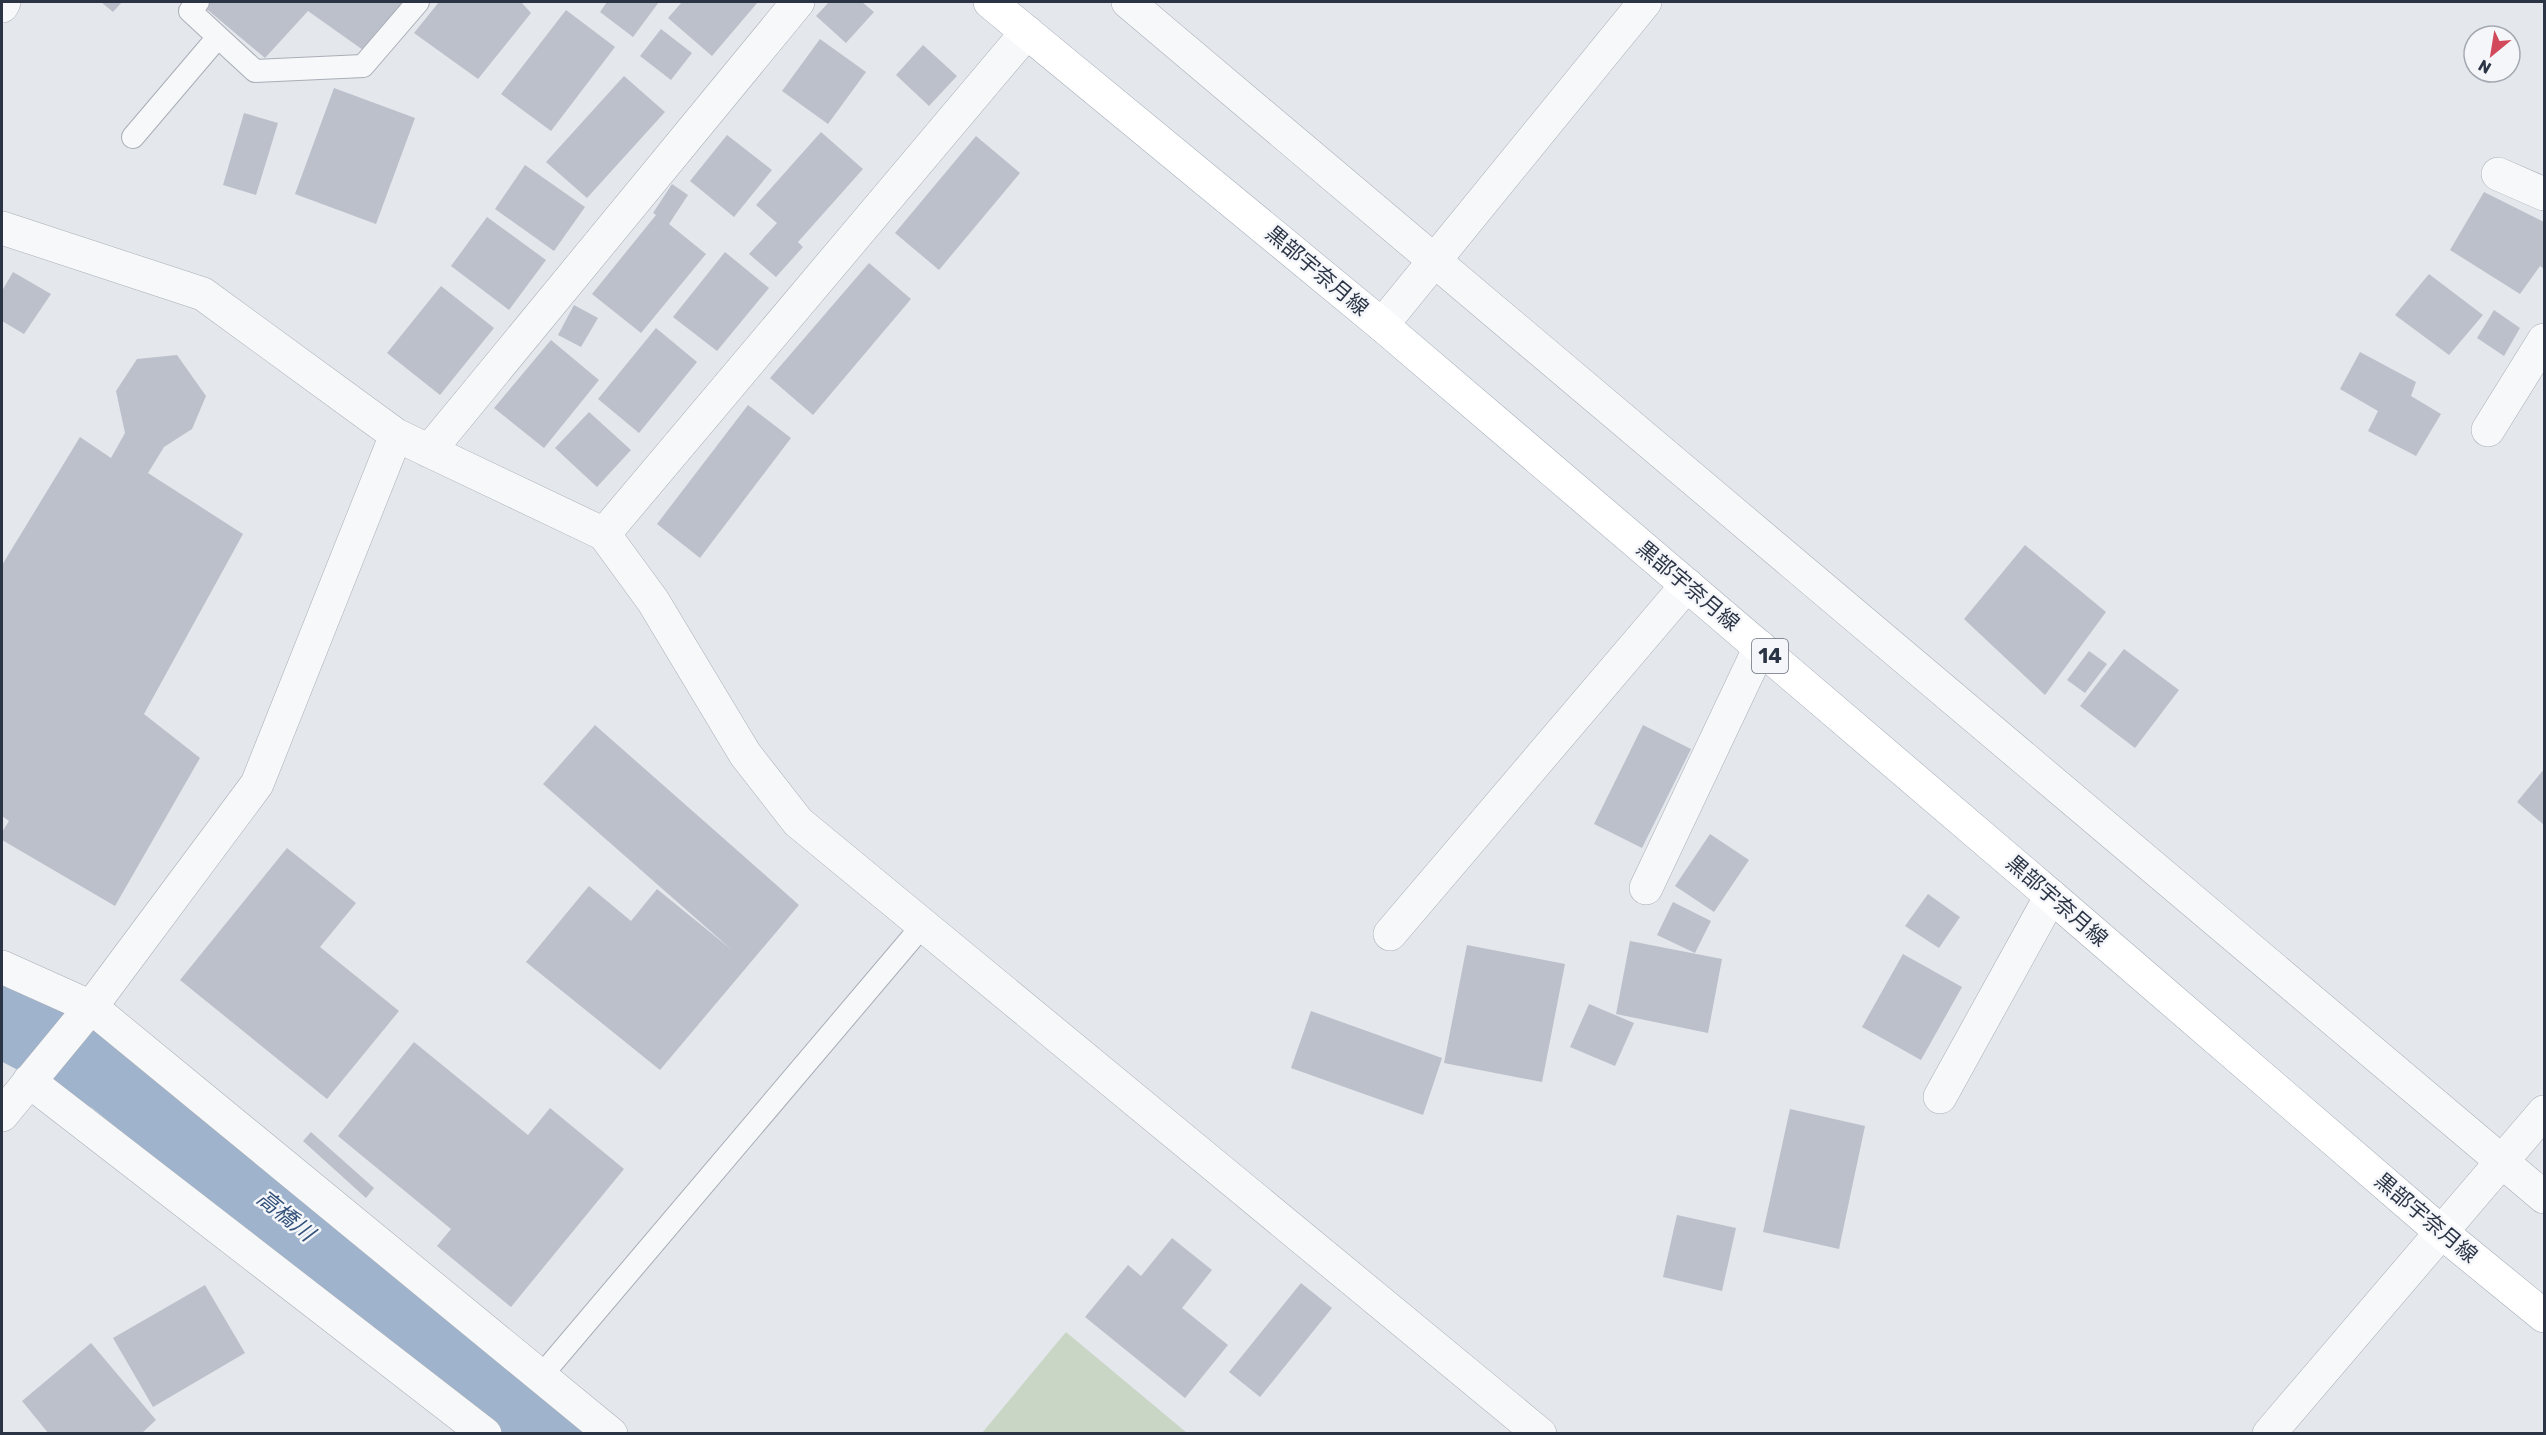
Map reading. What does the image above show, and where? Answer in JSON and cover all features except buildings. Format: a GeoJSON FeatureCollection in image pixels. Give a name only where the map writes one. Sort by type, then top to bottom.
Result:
{"type":"FeatureCollection","features":[{"type":"Feature","properties":{"kind":"main road","name":"黒部宇奈月線"},"geometry":{"type":"LineString","coordinates":[[990,2],[1382,325],[2052,896],[2440,1231],[2544,1316]]}},
{"type":"Feature","properties":{"kind":"street"},"geometry":{"type":"LineString","coordinates":[[429,452],[798,2]]}},
{"type":"Feature","properties":{"kind":"street"},"geometry":{"type":"LineString","coordinates":[[1128,2],[2544,1197]]}},
{"type":"Feature","properties":{"kind":"street"},"geometry":{"type":"LineString","coordinates":[[1382,325],[1645,2]]}},
{"type":"Feature","properties":{"kind":"street"},"geometry":{"type":"LineString","coordinates":[[604,534],[1027,32]]}},
{"type":"Feature","properties":{"kind":"street"},"geometry":{"type":"LineString","coordinates":[[2498,174],[2544,194]]}},
{"type":"Feature","properties":{"kind":"street"},"geometry":{"type":"LineString","coordinates":[[2,228],[203,294],[396,435],[604,534],[652,601],[745,754],[798,822],[1540,1434]]}},
{"type":"Feature","properties":{"kind":"street"},"geometry":{"type":"LineString","coordinates":[[2488,430],[2544,340]]}},
{"type":"Feature","properties":{"kind":"street"},"geometry":{"type":"LineString","coordinates":[[2,1115],[91,1007],[257,784],[396,435]]}},
{"type":"Feature","properties":{"kind":"street"},"geometry":{"type":"LineString","coordinates":[[1390,934],[1687,585]]}},
{"type":"Feature","properties":{"kind":"street"},"geometry":{"type":"LineString","coordinates":[[1646,888],[1760,647]]}},
{"type":"Feature","properties":{"kind":"street"},"geometry":{"type":"LineString","coordinates":[[1940,1097],[2052,896]]}},
{"type":"Feature","properties":{"kind":"street"},"geometry":{"type":"LineString","coordinates":[[2,967],[91,1007],[611,1434]]}},
{"type":"Feature","properties":{"kind":"street"},"geometry":{"type":"LineString","coordinates":[[29,1081],[485,1434]]}},
{"type":"Feature","properties":{"kind":"street"},"geometry":{"type":"LineString","coordinates":[[2269,1434],[2440,1231],[2544,1112]]}},
{"type":"Feature","properties":{"kind":"lane"},"geometry":{"type":"LineString","coordinates":[[198,2],[190,11],[255,71],[363,66],[418,2]]}},
{"type":"Feature","properties":{"kind":"lane"},"geometry":{"type":"LineString","coordinates":[[134,137],[218,38]]}},
{"type":"Feature","properties":{"kind":"lane"},"geometry":{"type":"LineString","coordinates":[[542,1376],[923,925]]}},
{"type":"Feature","properties":{"kind":"green space"},"geometry":{"type":"Polygon","coordinates":[[[1066,1332],[1187,1433],[982,1433],[1066,1332]]]}},
{"type":"Feature","properties":{"kind":"waterway","name":"高橋川"},"geometry":{"type":"LineString","coordinates":[[2,1019],[113,1076],[556,1434]]}}]}
